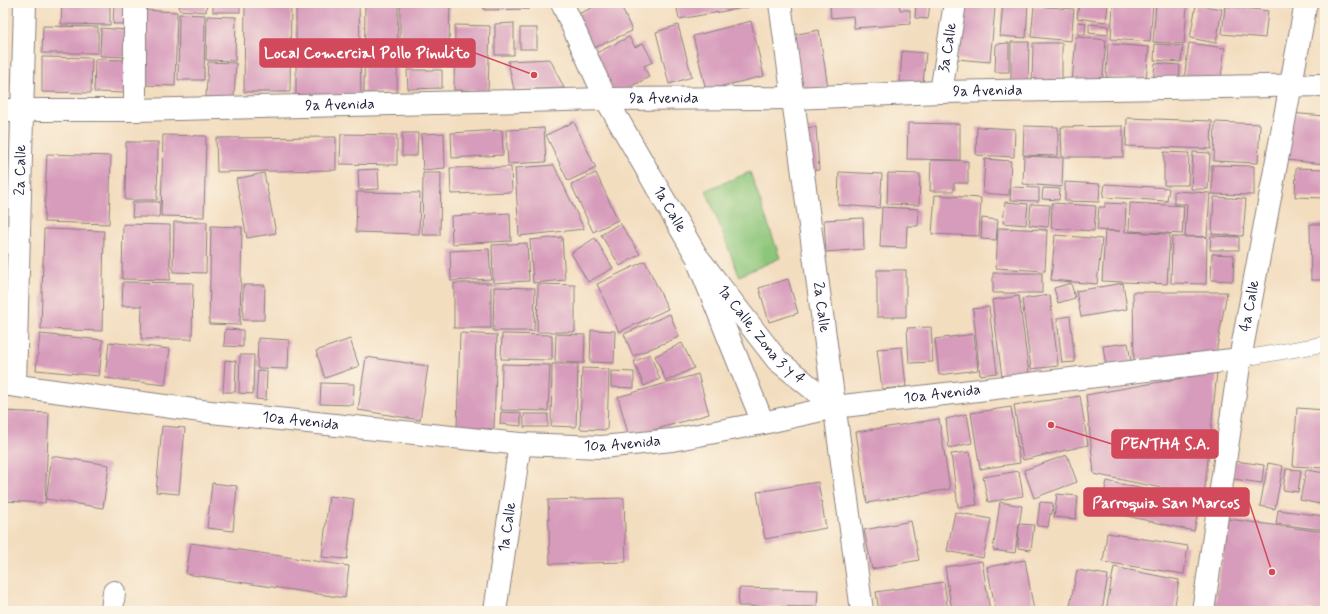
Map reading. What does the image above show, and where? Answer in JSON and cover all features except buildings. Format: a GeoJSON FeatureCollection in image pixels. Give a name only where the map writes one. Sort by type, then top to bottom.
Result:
{"type":"FeatureCollection","features":[{"type":"Feature","properties":{"kind":"street","name":"2a Calle"},"geometry":{"type":"LineString","coordinates":[[9,385],[13,110],[25,3]]}},
{"type":"Feature","properties":{"kind":"street"},"geometry":{"type":"LineString","coordinates":[[135,3],[135,110]]}},
{"type":"Feature","properties":{"kind":"street","name":"1a Calle"},"geometry":{"type":"LineString","coordinates":[[562,3],[606,98],[696,255],[763,423]]}},
{"type":"Feature","properties":{"kind":"street","name":"2a Calle"},"geometry":{"type":"LineString","coordinates":[[780,3],[862,611]]}},
{"type":"Feature","properties":{"kind":"street","name":"3a Calle"},"geometry":{"type":"LineString","coordinates":[[941,92],[955,3]]}},
{"type":"Feature","properties":{"kind":"street","name":"4a Calle"},"geometry":{"type":"LineString","coordinates":[[1203,611],[1240,359],[1306,3]]}},
{"type":"Feature","properties":{"kind":"street","name":"9a Avenida"},"geometry":{"type":"LineString","coordinates":[[13,110],[135,110],[606,98],[792,98],[941,92],[1325,85]]}},
{"type":"Feature","properties":{"kind":"street","name":"1a Calle, Zona 3 y 4"},"geometry":{"type":"LineString","coordinates":[[696,255],[777,360],[835,407]]}},
{"type":"Feature","properties":{"kind":"street","name":"10a Avenida"},"geometry":{"type":"LineString","coordinates":[[9,385],[201,411],[520,444],[602,447],[672,440],[763,423],[835,407],[1240,359]]}},
{"type":"Feature","properties":{"kind":"street","name":"1a Calle"},"geometry":{"type":"LineString","coordinates":[[495,611],[520,444]]}},
{"type":"Feature","properties":{"kind":"lane"},"geometry":{"type":"LineString","coordinates":[[1240,359],[1325,344]]}},
{"type":"Feature","properties":{"kind":"green space"},"geometry":{"type":"Polygon","coordinates":[[[750,172],[780,258],[739,276],[706,190],[750,172]]]}},
{"type":"Feature","properties":{"kind":"place","name":"Local Comercial Pollo Pinulito"},"geometry":{"type":"Point","coordinates":[534,75]}},
{"type":"Feature","properties":{"kind":"place","name":"PENTHA S.A."},"geometry":{"type":"Point","coordinates":[1051,425]}},
{"type":"Feature","properties":{"kind":"place","name":"Parroquia San Marcos"},"geometry":{"type":"Point","coordinates":[1272,572]}}]}
